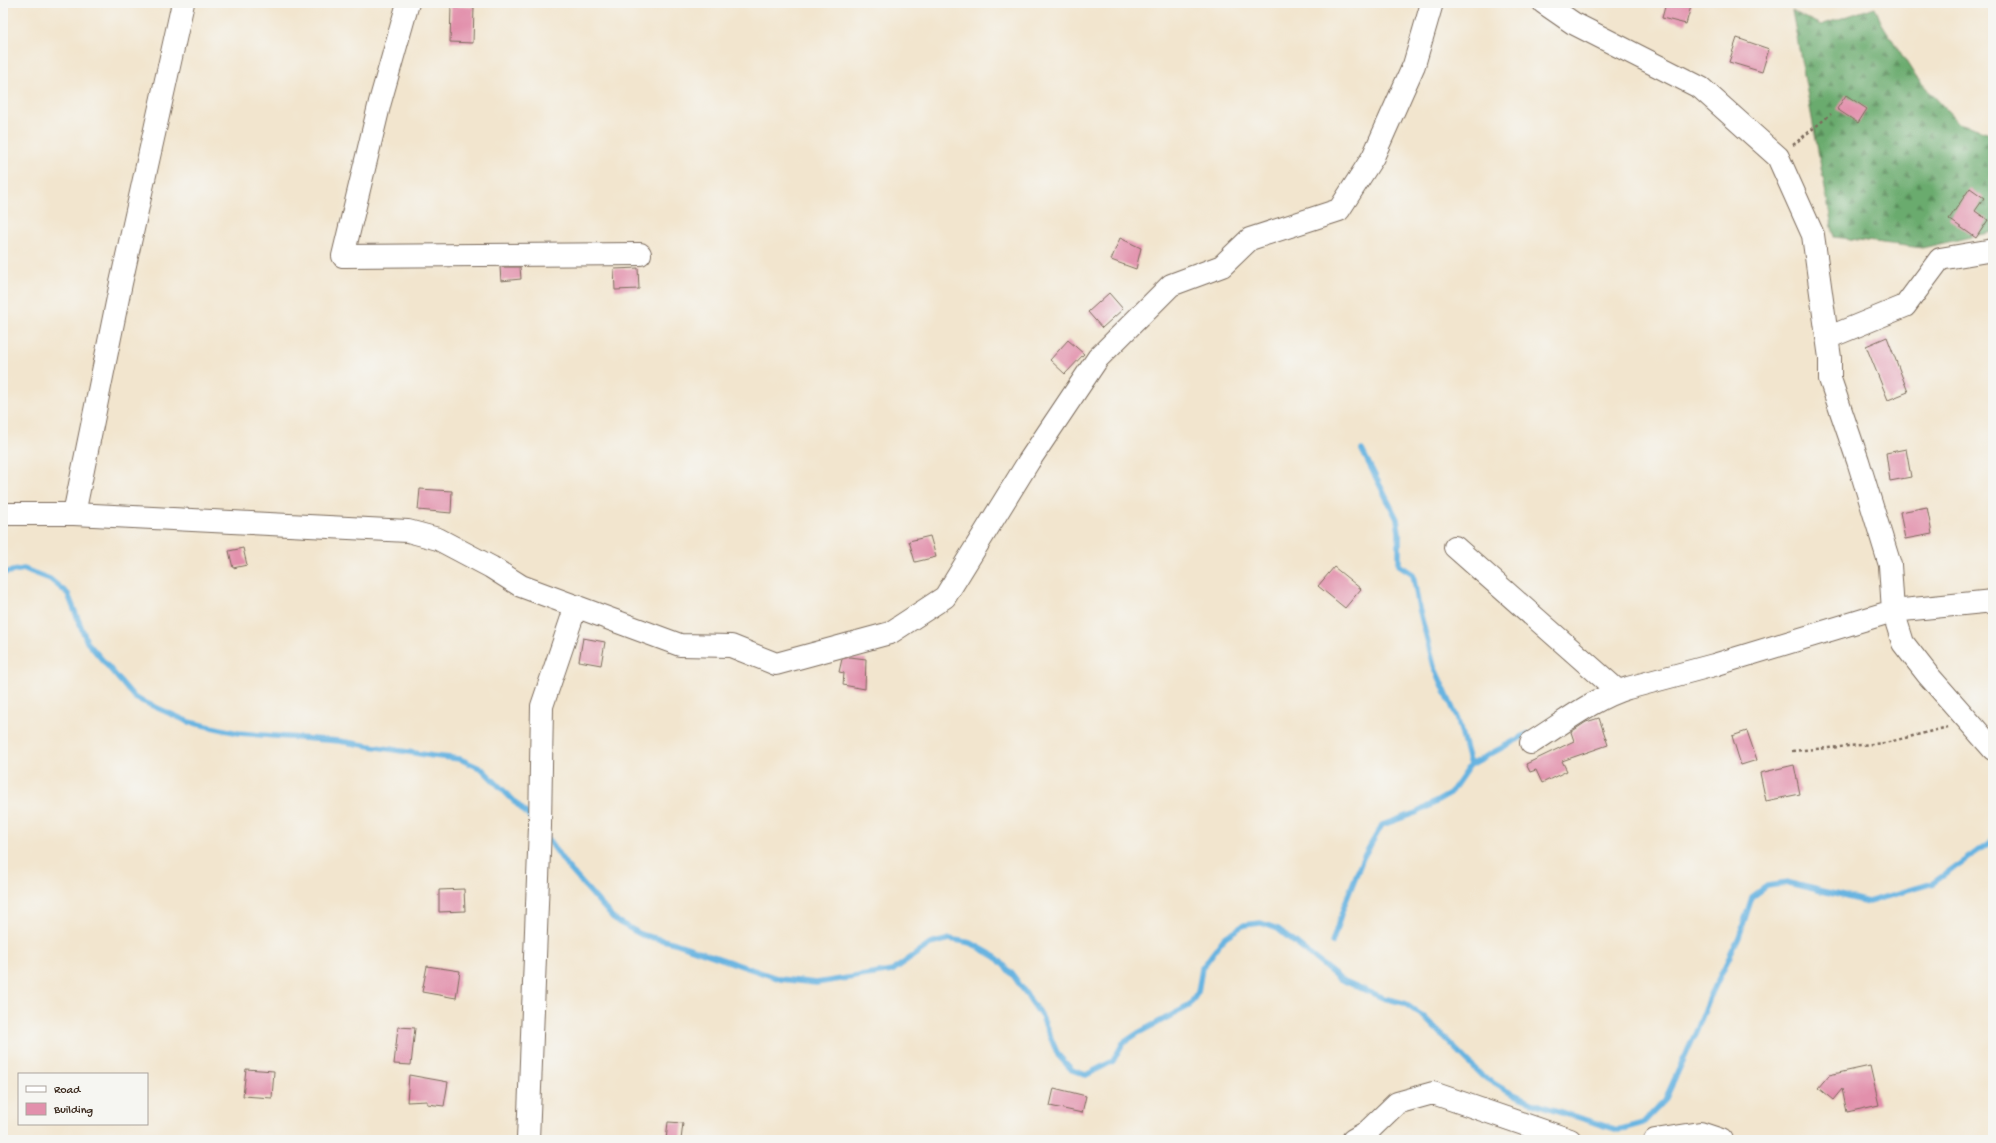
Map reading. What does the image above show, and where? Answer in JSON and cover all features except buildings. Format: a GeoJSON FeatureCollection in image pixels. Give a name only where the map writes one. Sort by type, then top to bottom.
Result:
{"type":"FeatureCollection","features":[{"type":"Feature","properties":{"kind":"street"},"geometry":{"type":"LineString","coordinates":[[74,514],[121,283],[183,3]]}},
{"type":"Feature","properties":{"kind":"street"},"geometry":{"type":"LineString","coordinates":[[408,3],[380,102],[343,256],[640,254]]}},
{"type":"Feature","properties":{"kind":"street"},"geometry":{"type":"LineString","coordinates":[[3,514],[74,514],[408,531],[438,539],[491,567],[521,586],[680,645],[731,646],[776,664],[890,633],[945,597],[1029,461],[1098,358],[1171,284],[1222,266],[1250,238],[1339,210],[1373,157],[1414,65],[1432,3]]}},
{"type":"Feature","properties":{"kind":"street"},"geometry":{"type":"LineString","coordinates":[[1544,3],[1573,23],[1701,88],[1778,157],[1812,235],[1830,358],[1830,379],[1858,461],[1890,565],[1893,611],[1903,643],[1928,675],[1993,749]]}},
{"type":"Feature","properties":{"kind":"street"},"geometry":{"type":"LineString","coordinates":[[1827,338],[1905,306],[1940,259],[1993,250]]}},
{"type":"Feature","properties":{"kind":"street"},"geometry":{"type":"LineString","coordinates":[[1455,547],[1618,691]]}},
{"type":"Feature","properties":{"kind":"street"},"geometry":{"type":"LineString","coordinates":[[1531,743],[1618,691],[1714,665],[1893,611],[1993,601]]}},
{"type":"Feature","properties":{"kind":"street"},"geometry":{"type":"LineString","coordinates":[[528,1140],[540,826],[542,706],[576,606]]}},
{"type":"Feature","properties":{"kind":"street"},"geometry":{"type":"LineString","coordinates":[[1353,1140],[1366,1132],[1397,1104],[1433,1093],[1570,1140]]}},
{"type":"Feature","properties":{"kind":"street"},"geometry":{"type":"LineString","coordinates":[[1655,1140],[1700,1132],[1721,1140]]}},
{"type":"Feature","properties":{"kind":"path"},"geometry":{"type":"LineString","coordinates":[[1778,157],[1831,114]]}},
{"type":"Feature","properties":{"kind":"path"},"geometry":{"type":"LineString","coordinates":[[1792,751],[1885,743],[1970,722]]}},
{"type":"Feature","properties":{"kind":"green space"},"geometry":{"type":"Polygon","coordinates":[[[1875,7],[1881,22],[1916,77],[1959,123],[1993,134],[1993,232],[1922,248],[1834,237],[1792,11],[1821,25],[1875,7]]]}},
{"type":"Feature","properties":{"kind":"waterway"},"geometry":{"type":"LineString","coordinates":[[1332,943],[1344,906],[1363,858],[1382,825],[1418,812],[1450,794],[1470,765],[1458,720],[1434,666],[1419,608],[1413,574],[1399,565],[1399,532],[1397,519],[1362,450]]}},
{"type":"Feature","properties":{"kind":"waterway"},"geometry":{"type":"LineString","coordinates":[[3,573],[24,569],[50,579],[68,594],[87,642],[135,698],[189,722],[238,733],[339,741],[460,759],[482,769],[533,820]]}},
{"type":"Feature","properties":{"kind":"waterway"},"geometry":{"type":"LineString","coordinates":[[1470,765],[1527,734]]}},
{"type":"Feature","properties":{"kind":"waterway"},"geometry":{"type":"LineString","coordinates":[[546,836],[567,866],[615,920],[642,935],[675,943],[780,979],[816,983],[892,971],[930,944],[950,939],[971,943],[996,957],[1013,975],[1042,1017],[1058,1055],[1072,1070],[1086,1075],[1113,1061],[1123,1043],[1138,1033],[1189,1006],[1198,992],[1202,968],[1225,937],[1244,925],[1261,923],[1278,929],[1340,979],[1383,998],[1404,1003],[1424,1017],[1482,1076],[1505,1090],[1533,1103],[1618,1130],[1643,1123],[1665,1100],[1697,1030],[1710,997],[1739,937],[1752,897],[1767,886],[1789,883],[1868,902],[1933,883],[1993,840]]}}]}
